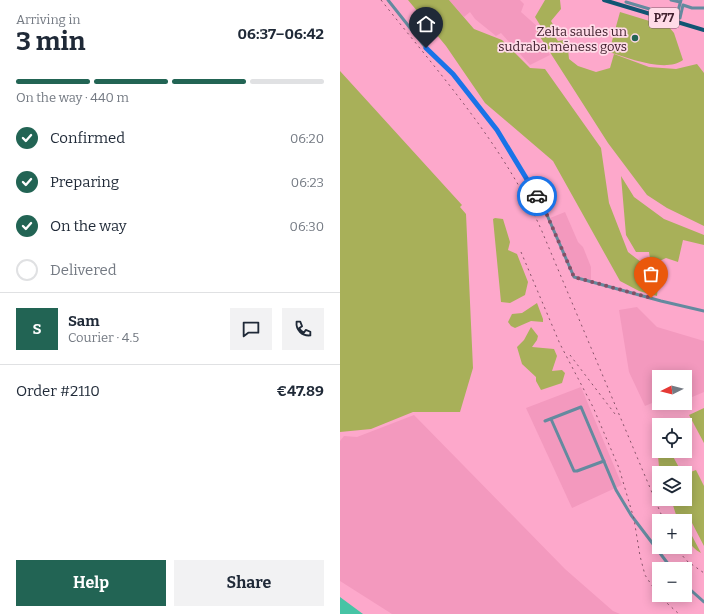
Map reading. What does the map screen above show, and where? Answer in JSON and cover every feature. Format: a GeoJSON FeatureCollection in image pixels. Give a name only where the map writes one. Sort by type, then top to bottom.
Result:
{"type":"FeatureCollection","features":[{"type":"Feature","properties":{"kind":"main road","name":"P77"},"geometry":{"type":"LineString","coordinates":[[604,0],[626,3],[676,19],[704,30]]}},
{"type":"Feature","properties":{"kind":"street"},"geometry":{"type":"LineString","coordinates":[[388,0],[426,48],[453,74],[497,130],[544,208],[574,277],[661,301],[704,311]]}},
{"type":"Feature","properties":{"kind":"street"},"geometry":{"type":"LineString","coordinates":[[672,0],[692,8],[704,8]]}},
{"type":"Feature","properties":{"kind":"street"},"geometry":{"type":"LineString","coordinates":[[676,19],[681,3]]}},
{"type":"Feature","properties":{"kind":"street"},"geometry":{"type":"LineString","coordinates":[[544,421],[581,407],[616,490],[631,515],[667,562]]}},
{"type":"Feature","properties":{"kind":"street"},"geometry":{"type":"LineString","coordinates":[[551,419],[574,470],[576,471],[604,461]]}},
{"type":"Feature","properties":{"kind":"street"},"geometry":{"type":"LineString","coordinates":[[692,591],[704,602]]}},
{"type":"Feature","properties":{"kind":"shaded area"},"geometry":{"type":"Polygon","coordinates":[[[408,0],[449,0],[474,29],[502,40],[530,68],[545,69],[601,148],[609,203],[628,252],[659,276],[657,296],[639,291],[620,281],[553,161],[485,103],[446,46],[408,0]]]}},
{"type":"Feature","properties":{"kind":"shaded area"},"geometry":{"type":"Polygon","coordinates":[[[449,0],[520,0],[524,4],[521,12],[538,27],[535,33],[550,55],[530,65],[501,33],[496,36],[475,19],[470,12],[464,17],[449,0]]]}},
{"type":"Feature","properties":{"kind":"shaded area"},"geometry":{"type":"Polygon","coordinates":[[[545,0],[560,0],[561,9],[551,21],[555,28],[553,34],[558,41],[564,40],[568,49],[569,59],[578,66],[596,72],[610,68],[614,54],[649,67],[676,69],[697,64],[704,73],[704,226],[667,208],[647,195],[608,143],[537,32],[540,25],[535,17],[545,0]]]}},
{"type":"Feature","properties":{"kind":"shaded area"},"geometry":{"type":"Polygon","coordinates":[[[620,12],[669,27],[674,33],[683,60],[676,64],[657,65],[636,61],[609,52],[620,12]]]}},
{"type":"Feature","properties":{"kind":"shaded area"},"geometry":{"type":"Polygon","coordinates":[[[340,71],[462,205],[460,207],[466,214],[473,368],[460,412],[413,412],[371,429],[340,432],[340,71]]]}},
{"type":"Feature","properties":{"kind":"shaded area"},"geometry":{"type":"Polygon","coordinates":[[[621,176],[634,197],[664,219],[704,235],[704,245],[683,240],[678,262],[666,258],[651,265],[649,252],[636,252],[626,235],[621,176]]]}},
{"type":"Feature","properties":{"kind":"shaded area"},"geometry":{"type":"Polygon","coordinates":[[[565,212],[578,242],[583,247],[591,267],[591,280],[574,275],[550,218],[565,212]]]}},
{"type":"Feature","properties":{"kind":"shaded area"},"geometry":{"type":"Polygon","coordinates":[[[493,219],[503,219],[510,242],[508,250],[517,254],[528,282],[525,295],[510,303],[501,302],[493,219]]]}},
{"type":"Feature","properties":{"kind":"shaded area"},"geometry":{"type":"Polygon","coordinates":[[[537,303],[543,322],[531,321],[515,328],[511,326],[508,322],[512,314],[522,313],[537,303]]]}},
{"type":"Feature","properties":{"kind":"shaded area"},"geometry":{"type":"Polygon","coordinates":[[[637,307],[657,327],[704,341],[704,392],[692,397],[692,370],[652,370],[652,403],[645,406],[629,372],[619,310],[637,307]]]}},
{"type":"Feature","properties":{"kind":"shaded area"},"geometry":{"type":"Polygon","coordinates":[[[531,327],[538,336],[532,347],[554,349],[557,356],[552,371],[562,370],[565,373],[562,383],[541,390],[536,381],[536,377],[522,364],[517,347],[524,340],[531,327]]]}},
{"type":"Feature","properties":{"kind":"shaded area"},"geometry":{"type":"Polygon","coordinates":[[[581,387],[622,485],[572,508],[526,408],[581,387]]]}},
{"type":"Feature","properties":{"kind":"shaded area"},"geometry":{"type":"Polygon","coordinates":[[[704,408],[704,443],[692,418],[689,415],[704,408]]]}},
{"type":"Feature","properties":{"kind":"shaded area"},"geometry":{"type":"Polygon","coordinates":[[[414,415],[565,569],[613,611],[620,614],[392,614],[340,581],[340,441],[344,436],[357,437],[414,415]]]}},
{"type":"Feature","properties":{"kind":"shaded area"},"geometry":{"type":"Polygon","coordinates":[[[658,458],[674,458],[678,466],[659,466],[658,458]]]}},
{"type":"Feature","properties":{"kind":"shaded area"},"geometry":{"type":"Polygon","coordinates":[[[696,470],[704,486],[704,546],[692,523],[692,514],[676,514],[673,506],[692,506],[692,471],[696,470]]]}},
{"type":"Feature","properties":{"kind":"shaded area"},"geometry":{"type":"Polygon","coordinates":[[[692,536],[701,553],[692,546],[692,536]]]}},
{"type":"Feature","properties":{"kind":"shaded area"},"geometry":{"type":"Polygon","coordinates":[[[340,597],[363,614],[340,614],[340,597]]]}},
{"type":"Feature","properties":{"kind":"railway"},"geometry":{"type":"LineString","coordinates":[[381,0],[447,82],[489,138],[525,197],[541,229],[661,514]]}},
{"type":"Feature","properties":{"kind":"railway"},"geometry":{"type":"LineString","coordinates":[[521,252],[560,344],[593,407],[619,468],[634,519],[640,556],[645,575],[658,595],[679,614]]}},
{"type":"Feature","properties":{"kind":"railway"},"geometry":{"type":"LineString","coordinates":[[570,355],[615,414]]}},
{"type":"Feature","properties":{"kind":"railway"},"geometry":{"type":"LineString","coordinates":[[681,554],[687,561],[704,573]]}},
{"type":"Feature","properties":{"kind":"way so far"},"geometry":{"type":"LineString","coordinates":[[537,196],[544,208],[574,277],[651,298]]}},
{"type":"Feature","properties":{"kind":"place","name":"Zelta saules un sudraba mēness govs"},"geometry":{"type":"Point","coordinates":[635,38]}},
{"type":"Feature","properties":{"kind":"route"},"geometry":{"type":"LineString","coordinates":[[426,48],[453,74],[497,130],[537,196]]}}]}
